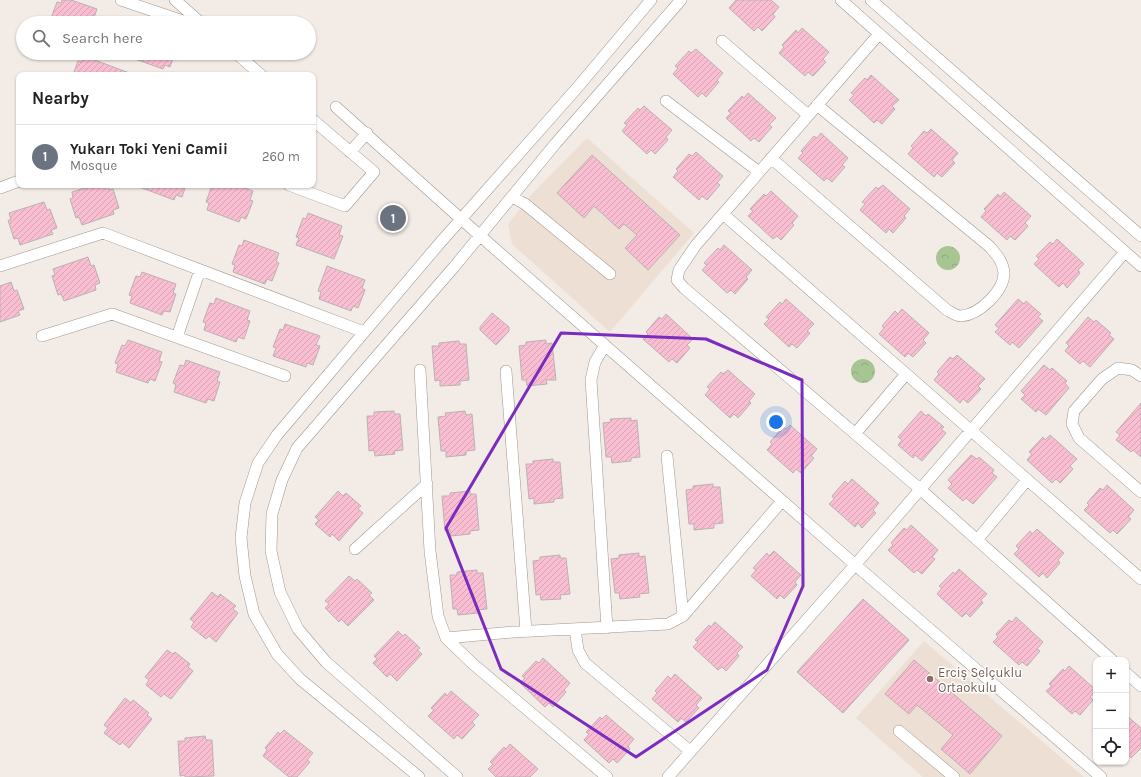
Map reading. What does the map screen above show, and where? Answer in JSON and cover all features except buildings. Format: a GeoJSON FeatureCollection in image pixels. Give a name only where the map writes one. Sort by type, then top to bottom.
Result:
{"type":"FeatureCollection","features":[{"type":"Feature","properties":{"kind":"street"},"geometry":{"type":"LineString","coordinates":[[121,0],[168,16]]}},
{"type":"Feature","properties":{"kind":"street"},"geometry":{"type":"LineString","coordinates":[[175,0],[193,16]]}},
{"type":"Feature","properties":{"kind":"street"},"geometry":{"type":"LineString","coordinates":[[419,777],[300,679],[277,654],[254,614],[245,576],[241,538],[245,503],[258,463],[277,435],[461,219],[577,88],[651,0]]}},
{"type":"Feature","properties":{"kind":"street"},"geometry":{"type":"LineString","coordinates":[[457,777],[326,662],[298,629],[280,592],[271,551],[272,514],[282,480],[297,448],[512,197],[556,143],[681,0]]}},
{"type":"Feature","properties":{"kind":"street"},"geometry":{"type":"LineString","coordinates":[[840,0],[1141,266]]}},
{"type":"Feature","properties":{"kind":"street"},"geometry":{"type":"LineString","coordinates":[[871,0],[1141,236]]}},
{"type":"Feature","properties":{"kind":"street"},"geometry":{"type":"LineString","coordinates":[[879,34],[692,251],[679,270],[677,280],[684,288],[920,489],[1109,657]]}},
{"type":"Feature","properties":{"kind":"street"},"geometry":{"type":"LineString","coordinates":[[722,41],[808,115]]}},
{"type":"Feature","properties":{"kind":"street"},"geometry":{"type":"LineString","coordinates":[[244,60],[258,72]]}},
{"type":"Feature","properties":{"kind":"street"},"geometry":{"type":"LineString","coordinates":[[666,101],[759,172]]}},
{"type":"Feature","properties":{"kind":"street"},"geometry":{"type":"LineString","coordinates":[[771,158],[947,310],[959,316],[970,314],[985,305],[999,290],[1004,273],[1000,259],[989,246],[817,105]]}},
{"type":"Feature","properties":{"kind":"street"},"geometry":{"type":"LineString","coordinates":[[336,107],[782,501],[1100,777]]}},
{"type":"Feature","properties":{"kind":"street"},"geometry":{"type":"LineString","coordinates":[[297,188],[345,206],[374,172],[316,123]]}},
{"type":"Feature","properties":{"kind":"street"},"geometry":{"type":"LineString","coordinates":[[350,152],[367,133]]}},
{"type":"Feature","properties":{"kind":"street"},"geometry":{"type":"LineString","coordinates":[[0,188],[16,182]]}},
{"type":"Feature","properties":{"kind":"street"},"geometry":{"type":"LineString","coordinates":[[512,197],[525,204],[610,274]]}},
{"type":"Feature","properties":{"kind":"street"},"geometry":{"type":"LineString","coordinates":[[723,214],[1141,579]]}},
{"type":"Feature","properties":{"kind":"street"},"geometry":{"type":"LineString","coordinates":[[0,266],[103,233],[364,332]]}},
{"type":"Feature","properties":{"kind":"street"},"geometry":{"type":"LineString","coordinates":[[668,777],[855,565],[1125,252]]}},
{"type":"Feature","properties":{"kind":"street"},"geometry":{"type":"LineString","coordinates":[[177,337],[200,270]]}},
{"type":"Feature","properties":{"kind":"street"},"geometry":{"type":"LineString","coordinates":[[42,336],[112,314],[285,376]]}},
{"type":"Feature","properties":{"kind":"street"},"geometry":{"type":"LineString","coordinates":[[605,345],[595,362],[591,380],[607,628]]}},
{"type":"Feature","properties":{"kind":"street"},"geometry":{"type":"LineString","coordinates":[[1141,376],[1132,370],[1118,368],[1102,379],[1074,411],[1072,424],[1079,438],[1141,492]]}},
{"type":"Feature","properties":{"kind":"street"},"geometry":{"type":"LineString","coordinates":[[420,370],[430,551],[438,616],[446,638],[473,664],[606,777]]}},
{"type":"Feature","properties":{"kind":"street"},"geometry":{"type":"LineString","coordinates":[[506,371],[526,631]]}},
{"type":"Feature","properties":{"kind":"street"},"geometry":{"type":"LineString","coordinates":[[855,434],[906,374]]}},
{"type":"Feature","properties":{"kind":"street"},"geometry":{"type":"LineString","coordinates":[[667,456],[683,616]]}},
{"type":"Feature","properties":{"kind":"street"},"geometry":{"type":"LineString","coordinates":[[977,540],[1027,480]]}},
{"type":"Feature","properties":{"kind":"street"},"geometry":{"type":"LineString","coordinates":[[355,549],[427,484]]}},
{"type":"Feature","properties":{"kind":"street"},"geometry":{"type":"LineString","coordinates":[[446,638],[526,631],[668,624],[683,616],[782,501]]}},
{"type":"Feature","properties":{"kind":"street"},"geometry":{"type":"LineString","coordinates":[[575,629],[578,650],[585,663],[690,751]]}},
{"type":"Feature","properties":{"kind":"street"},"geometry":{"type":"LineString","coordinates":[[1129,676],[1141,686]]}},
{"type":"Feature","properties":{"kind":"street"},"geometry":{"type":"LineString","coordinates":[[899,731],[954,777]]}},
{"type":"Feature","properties":{"kind":"highlighted area"},"geometry":{"type":"Polygon","coordinates":[[[561,333],[706,339],[802,380],[803,586],[767,670],[636,757],[501,669],[446,528],[561,333]]]}},
{"type":"Feature","properties":{"kind":"shaded area"},"geometry":{"type":"Polygon","coordinates":[[[587,138],[694,233],[610,332],[512,244],[508,224],[532,194],[587,138]]]}},
{"type":"Feature","properties":{"kind":"shaded area","name":"Erciş Selçuklu Ortaokulu"},"geometry":{"type":"Polygon","coordinates":[[[924,641],[1084,777],[923,777],[856,718],[924,641]]]}},
{"type":"Feature","properties":{"kind":"green space"},"geometry":{"type":"Polygon","coordinates":[[[948,246],[957,249],[960,258],[957,267],[948,270],[939,267],[936,258],[939,249],[948,246]]]}},
{"type":"Feature","properties":{"kind":"green space"},"geometry":{"type":"Polygon","coordinates":[[[863,359],[872,362],[875,371],[872,380],[863,383],[854,380],[851,371],[854,362],[863,359]]]}},
{"type":"Feature","properties":{"kind":"place","name":"Yukarı Toki Yeni Camii"},"geometry":{"type":"Point","coordinates":[393,218]}},
{"type":"Feature","properties":{"kind":"place","name":"Erciş Selçuklu Ortaokulu"},"geometry":{"type":"Point","coordinates":[930,679]}}]}
